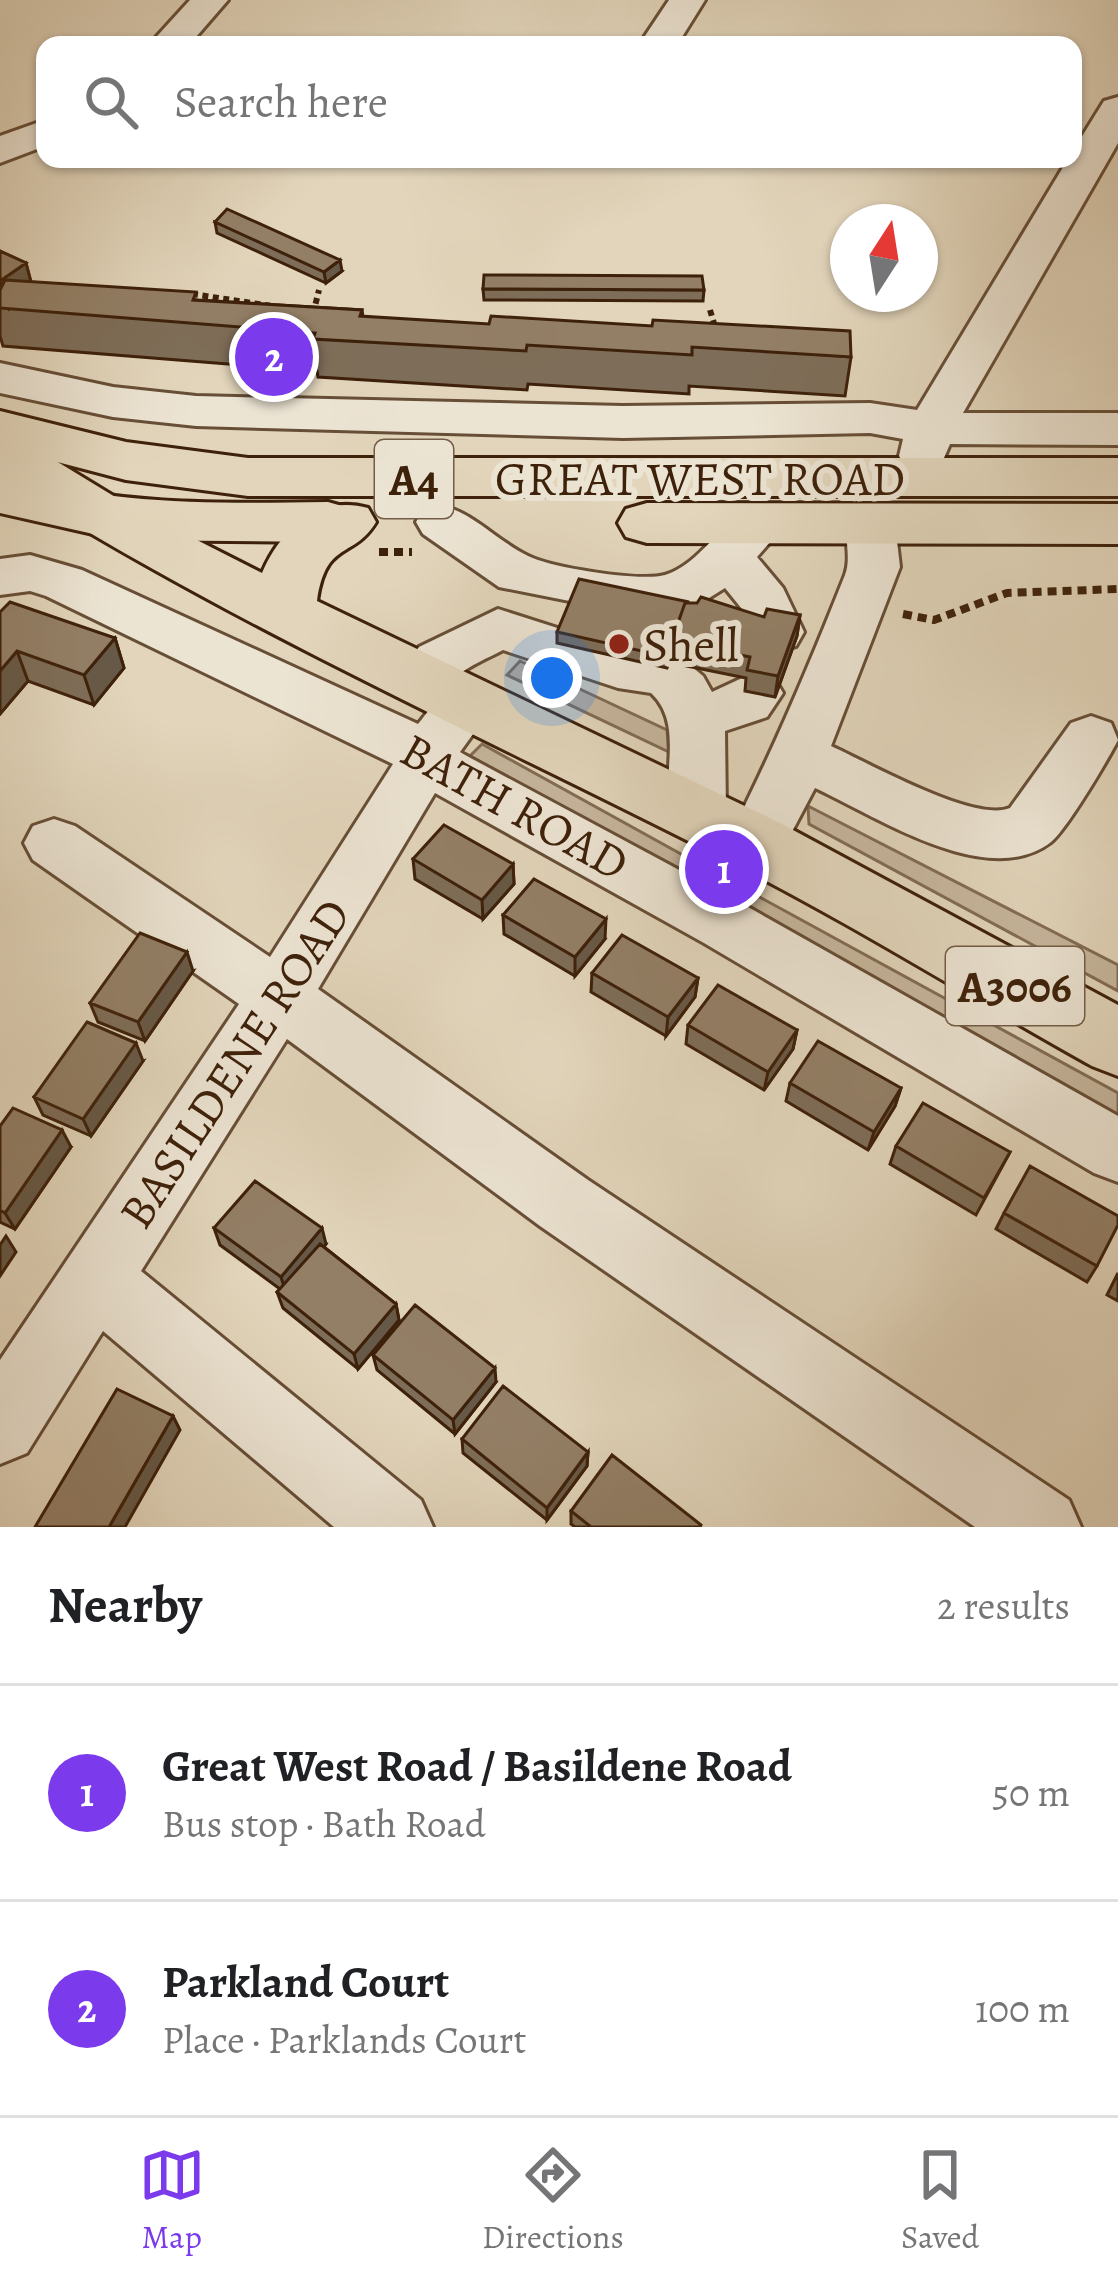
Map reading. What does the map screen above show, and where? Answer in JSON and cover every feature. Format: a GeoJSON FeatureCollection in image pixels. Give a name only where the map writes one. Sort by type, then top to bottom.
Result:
{"type":"FeatureCollection","features":[{"type":"Feature","properties":{"kind":"main road","name":"GREAT WEST ROAD"},"geometry":{"type":"LineString","coordinates":[[0,429],[126,461],[248,477],[929,453],[1118,477]]}},
{"type":"Feature","properties":{"kind":"main road","name":"BATH ROAD"},"geometry":{"type":"LineString","coordinates":[[0,452],[109,520],[756,843],[1118,1042]]}},
{"type":"Feature","properties":{"kind":"main road","name":"BATH ROAD"},"geometry":{"type":"LineString","coordinates":[[0,493],[50,512],[109,520]]}},
{"type":"Feature","properties":{"kind":"main road","name":"GREAT WEST ROAD"},"geometry":{"type":"LineString","coordinates":[[109,520],[359,537],[743,542],[870,524],[1118,524]]}},
{"type":"Feature","properties":{"kind":"main road"},"geometry":{"type":"LineString","coordinates":[[285,610],[288,583],[300,550],[312,538],[359,537]]}},
{"type":"Feature","properties":{"kind":"street"},"geometry":{"type":"LineString","coordinates":[[176,36],[210,0]]}},
{"type":"Feature","properties":{"kind":"street"},"geometry":{"type":"LineString","coordinates":[[664,36],[687,0]]}},
{"type":"Feature","properties":{"kind":"street"},"geometry":{"type":"LineString","coordinates":[[929,453],[1112,133]]}},
{"type":"Feature","properties":{"kind":"street"},"geometry":{"type":"LineString","coordinates":[[0,151],[36,136]]}},
{"type":"Feature","properties":{"kind":"street"},"geometry":{"type":"LineString","coordinates":[[0,378],[112,401],[196,411],[622,422],[885,418],[929,453],[1118,429]]}},
{"type":"Feature","properties":{"kind":"street"},"geometry":{"type":"LineString","coordinates":[[756,843],[799,756],[874,567],[870,524]]}},
{"type":"Feature","properties":{"kind":"street"},"geometry":{"type":"LineString","coordinates":[[743,542],[739,567],[775,620],[777,632]]}},
{"type":"Feature","properties":{"kind":"street","name":"BATH ROAD"},"geometry":{"type":"LineString","coordinates":[[9,574],[44,576],[407,744],[1118,1151]]}},
{"type":"Feature","properties":{"kind":"street","name":"BASILDENE ROAD"},"geometry":{"type":"LineString","coordinates":[[0,1426],[279,997],[426,758],[446,690],[438,661],[498,628],[618,668],[666,675],[683,691],[698,719]]}},
{"type":"Feature","properties":{"kind":"street"},"geometry":{"type":"LineString","coordinates":[[697,813],[698,719],[747,702],[755,693]]}},
{"type":"Feature","properties":{"kind":"street"},"geometry":{"type":"LineString","coordinates":[[799,756],[964,831],[1002,837],[1031,825],[1091,738]]}},
{"type":"Feature","properties":{"kind":"street"},"geometry":{"type":"LineString","coordinates":[[54,844],[279,997],[563,1203],[1042,1527]]}},
{"type":"Feature","properties":{"kind":"street"},"geometry":{"type":"LineString","coordinates":[[95,1278],[394,1527]]}},
{"type":"Feature","properties":{"kind":"path"},"geometry":{"type":"LineString","coordinates":[[303,317],[310,323],[319,290]]}},
{"type":"Feature","properties":{"kind":"path"},"geometry":{"type":"LineString","coordinates":[[176,293],[234,298],[283,309]]}},
{"type":"Feature","properties":{"kind":"path"},"geometry":{"type":"LineString","coordinates":[[228,319],[234,298]]}},
{"type":"Feature","properties":{"kind":"path"},"geometry":{"type":"LineString","coordinates":[[710,310],[716,334]]}},
{"type":"Feature","properties":{"kind":"path","name":"GREAT WEST ROAD"},"geometry":{"type":"LineString","coordinates":[[359,537],[465,538]]}},
{"type":"Feature","properties":{"kind":"path"},"geometry":{"type":"LineString","coordinates":[[900,614],[934,620],[1006,593],[1118,589]]}},
{"type":"Feature","properties":{"kind":"shaded area"},"geometry":{"type":"Polygon","coordinates":[[[520,661],[667,730],[669,752],[507,675],[520,661]]]}},
{"type":"Feature","properties":{"kind":"shaded area"},"geometry":{"type":"Polygon","coordinates":[[[482,744],[737,885],[729,899],[467,759],[482,744]]]}},
{"type":"Feature","properties":{"kind":"shaded area"},"geometry":{"type":"Polygon","coordinates":[[[808,806],[1118,965],[1118,991],[809,824],[808,806]]]}},
{"type":"Feature","properties":{"kind":"shaded area"},"geometry":{"type":"Polygon","coordinates":[[[754,894],[1118,1093],[1118,1130],[745,906],[754,894]]]}},
{"type":"Feature","properties":{"kind":"building"},"geometry":{"type":"Polygon","coordinates":[[[227,209],[340,260],[324,272],[215,222],[227,209]]]}},
{"type":"Feature","properties":{"kind":"building"},"geometry":{"type":"Polygon","coordinates":[[[0,251],[26,263],[0,281],[0,251]]]}},
{"type":"Feature","properties":{"kind":"building"},"geometry":{"type":"Polygon","coordinates":[[[484,275],[702,276],[704,290],[483,289],[484,275]]]}},
{"type":"Feature","properties":{"kind":"building"},"geometry":{"type":"Polygon","coordinates":[[[5,280],[196,292],[193,300],[362,310],[360,316],[489,324],[491,316],[850,331],[851,357],[692,347],[692,355],[527,345],[526,351],[313,339],[315,333],[0,308],[5,280]]]}},
{"type":"Feature","properties":{"kind":"building"},"geometry":{"type":"Polygon","coordinates":[[[579,579],[689,602],[668,657],[557,632],[579,579]]]}},
{"type":"Feature","properties":{"kind":"building"},"geometry":{"type":"Polygon","coordinates":[[[701,597],[764,617],[767,609],[800,615],[778,676],[747,670],[750,657],[684,644],[673,637],[685,603],[697,603],[701,597]]]}},
{"type":"Feature","properties":{"kind":"building"},"geometry":{"type":"Polygon","coordinates":[[[10,602],[115,638],[84,675],[17,651],[0,671],[0,612],[10,602]]]}},
{"type":"Feature","properties":{"kind":"building"},"geometry":{"type":"Polygon","coordinates":[[[444,825],[513,864],[482,900],[413,859],[444,825]]]}},
{"type":"Feature","properties":{"kind":"building"},"geometry":{"type":"Polygon","coordinates":[[[534,879],[606,919],[575,957],[503,915],[534,879]]]}},
{"type":"Feature","properties":{"kind":"building"},"geometry":{"type":"Polygon","coordinates":[[[140,933],[187,952],[138,1022],[90,1003],[140,933]]]}},
{"type":"Feature","properties":{"kind":"building"},"geometry":{"type":"Polygon","coordinates":[[[622,935],[698,978],[668,1017],[592,973],[622,935]]]}},
{"type":"Feature","properties":{"kind":"building"},"geometry":{"type":"Polygon","coordinates":[[[718,985],[797,1030],[768,1072],[688,1025],[718,985]]]}},
{"type":"Feature","properties":{"kind":"building"},"geometry":{"type":"Polygon","coordinates":[[[87,1022],[136,1043],[83,1119],[34,1097],[87,1022]]]}},
{"type":"Feature","properties":{"kind":"building"},"geometry":{"type":"Polygon","coordinates":[[[818,1041],[901,1088],[874,1132],[790,1083],[818,1041]]]}},
{"type":"Feature","properties":{"kind":"building"},"geometry":{"type":"Polygon","coordinates":[[[923,1103],[1010,1152],[984,1198],[896,1146],[923,1103]]]}},
{"type":"Feature","properties":{"kind":"building"},"geometry":{"type":"Polygon","coordinates":[[[13,1108],[62,1130],[5,1213],[0,1210],[0,1126],[13,1108]]]}},
{"type":"Feature","properties":{"kind":"building"},"geometry":{"type":"Polygon","coordinates":[[[1030,1166],[1118,1216],[1097,1266],[1004,1213],[1030,1166]]]}},
{"type":"Feature","properties":{"kind":"building"},"geometry":{"type":"Polygon","coordinates":[[[255,1181],[322,1228],[281,1277],[214,1228],[255,1181]]]}},
{"type":"Feature","properties":{"kind":"building"},"geometry":{"type":"Polygon","coordinates":[[[320,1244],[396,1304],[354,1354],[277,1292],[320,1244]]]}},
{"type":"Feature","properties":{"kind":"building"},"geometry":{"type":"Polygon","coordinates":[[[415,1305],[495,1368],[453,1420],[373,1355],[415,1305]]]}},
{"type":"Feature","properties":{"kind":"building"},"geometry":{"type":"Polygon","coordinates":[[[503,1386],[588,1452],[547,1508],[462,1439],[503,1386]]]}},
{"type":"Feature","properties":{"kind":"building"},"geometry":{"type":"Polygon","coordinates":[[[117,1389],[173,1416],[109,1527],[35,1527],[117,1389]]]}},
{"type":"Feature","properties":{"kind":"building"},"geometry":{"type":"Polygon","coordinates":[[[612,1455],[700,1527],[591,1527],[571,1511],[612,1455]]]}},
{"type":"Feature","properties":{"kind":"place","name":"Parkland Court"},"geometry":{"type":"Point","coordinates":[274,357]}},
{"type":"Feature","properties":{"kind":"place","name":"Shell"},"geometry":{"type":"Point","coordinates":[619,644]}},
{"type":"Feature","properties":{"kind":"place","name":"Great West Road / Basildene Road"},"geometry":{"type":"Point","coordinates":[724,869]}}]}
